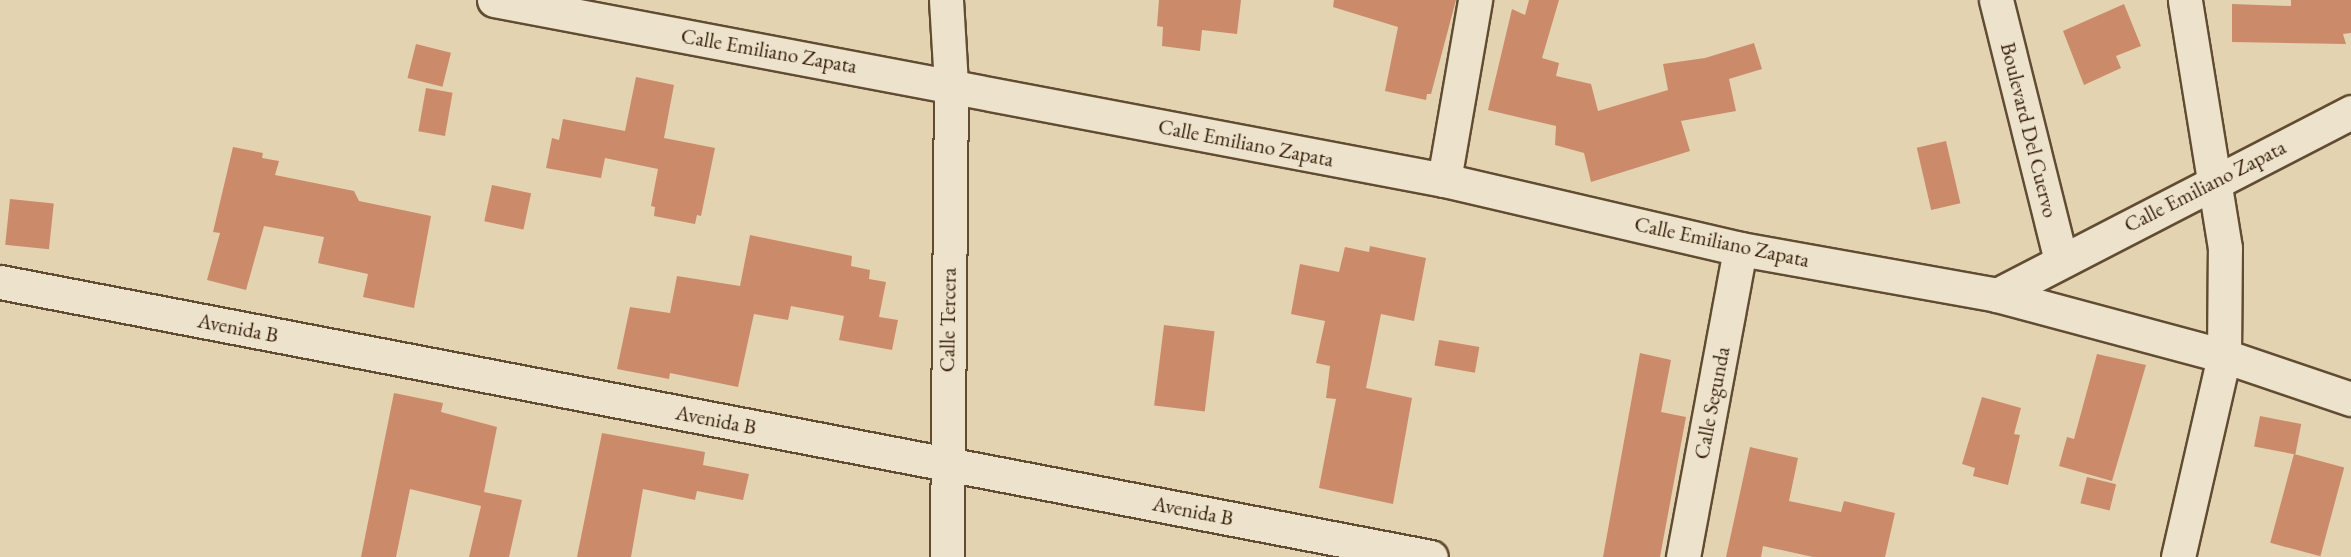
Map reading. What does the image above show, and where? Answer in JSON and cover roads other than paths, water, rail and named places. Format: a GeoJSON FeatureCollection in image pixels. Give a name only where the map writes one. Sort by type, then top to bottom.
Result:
{"type":"FeatureCollection","features":[{"type":"Feature","properties":{"kind":"street","name":"Calle Emiliano Zapata"},"geometry":{"type":"LineString","coordinates":[[494,0],[951,84],[1444,180],[1740,249],[1997,295],[2224,356],[2351,399]]}},
{"type":"Feature","properties":{"kind":"street","name":"Calle Tercera"},"geometry":{"type":"LineString","coordinates":[[946,0],[951,84],[947,557]]}},
{"type":"Feature","properties":{"kind":"street"},"geometry":{"type":"LineString","coordinates":[[1444,180],[1475,0]]}},
{"type":"Feature","properties":{"kind":"street","name":"Boulevard Del Cuervo"},"geometry":{"type":"LineString","coordinates":[[1996,0],[2061,260]]}},
{"type":"Feature","properties":{"kind":"street"},"geometry":{"type":"LineString","coordinates":[[2178,557],[2224,356],[2225,248],[2212,182],[2185,0]]}},
{"type":"Feature","properties":{"kind":"street","name":"Calle Emiliano Zapata"},"geometry":{"type":"LineString","coordinates":[[1997,295],[2351,112]]}},
{"type":"Feature","properties":{"kind":"street","name":"Calle Segunda"},"geometry":{"type":"LineString","coordinates":[[1683,557],[1740,249]]}},
{"type":"Feature","properties":{"kind":"street","name":"Avenida B"},"geometry":{"type":"LineString","coordinates":[[0,282],[1431,557]]}}]}
